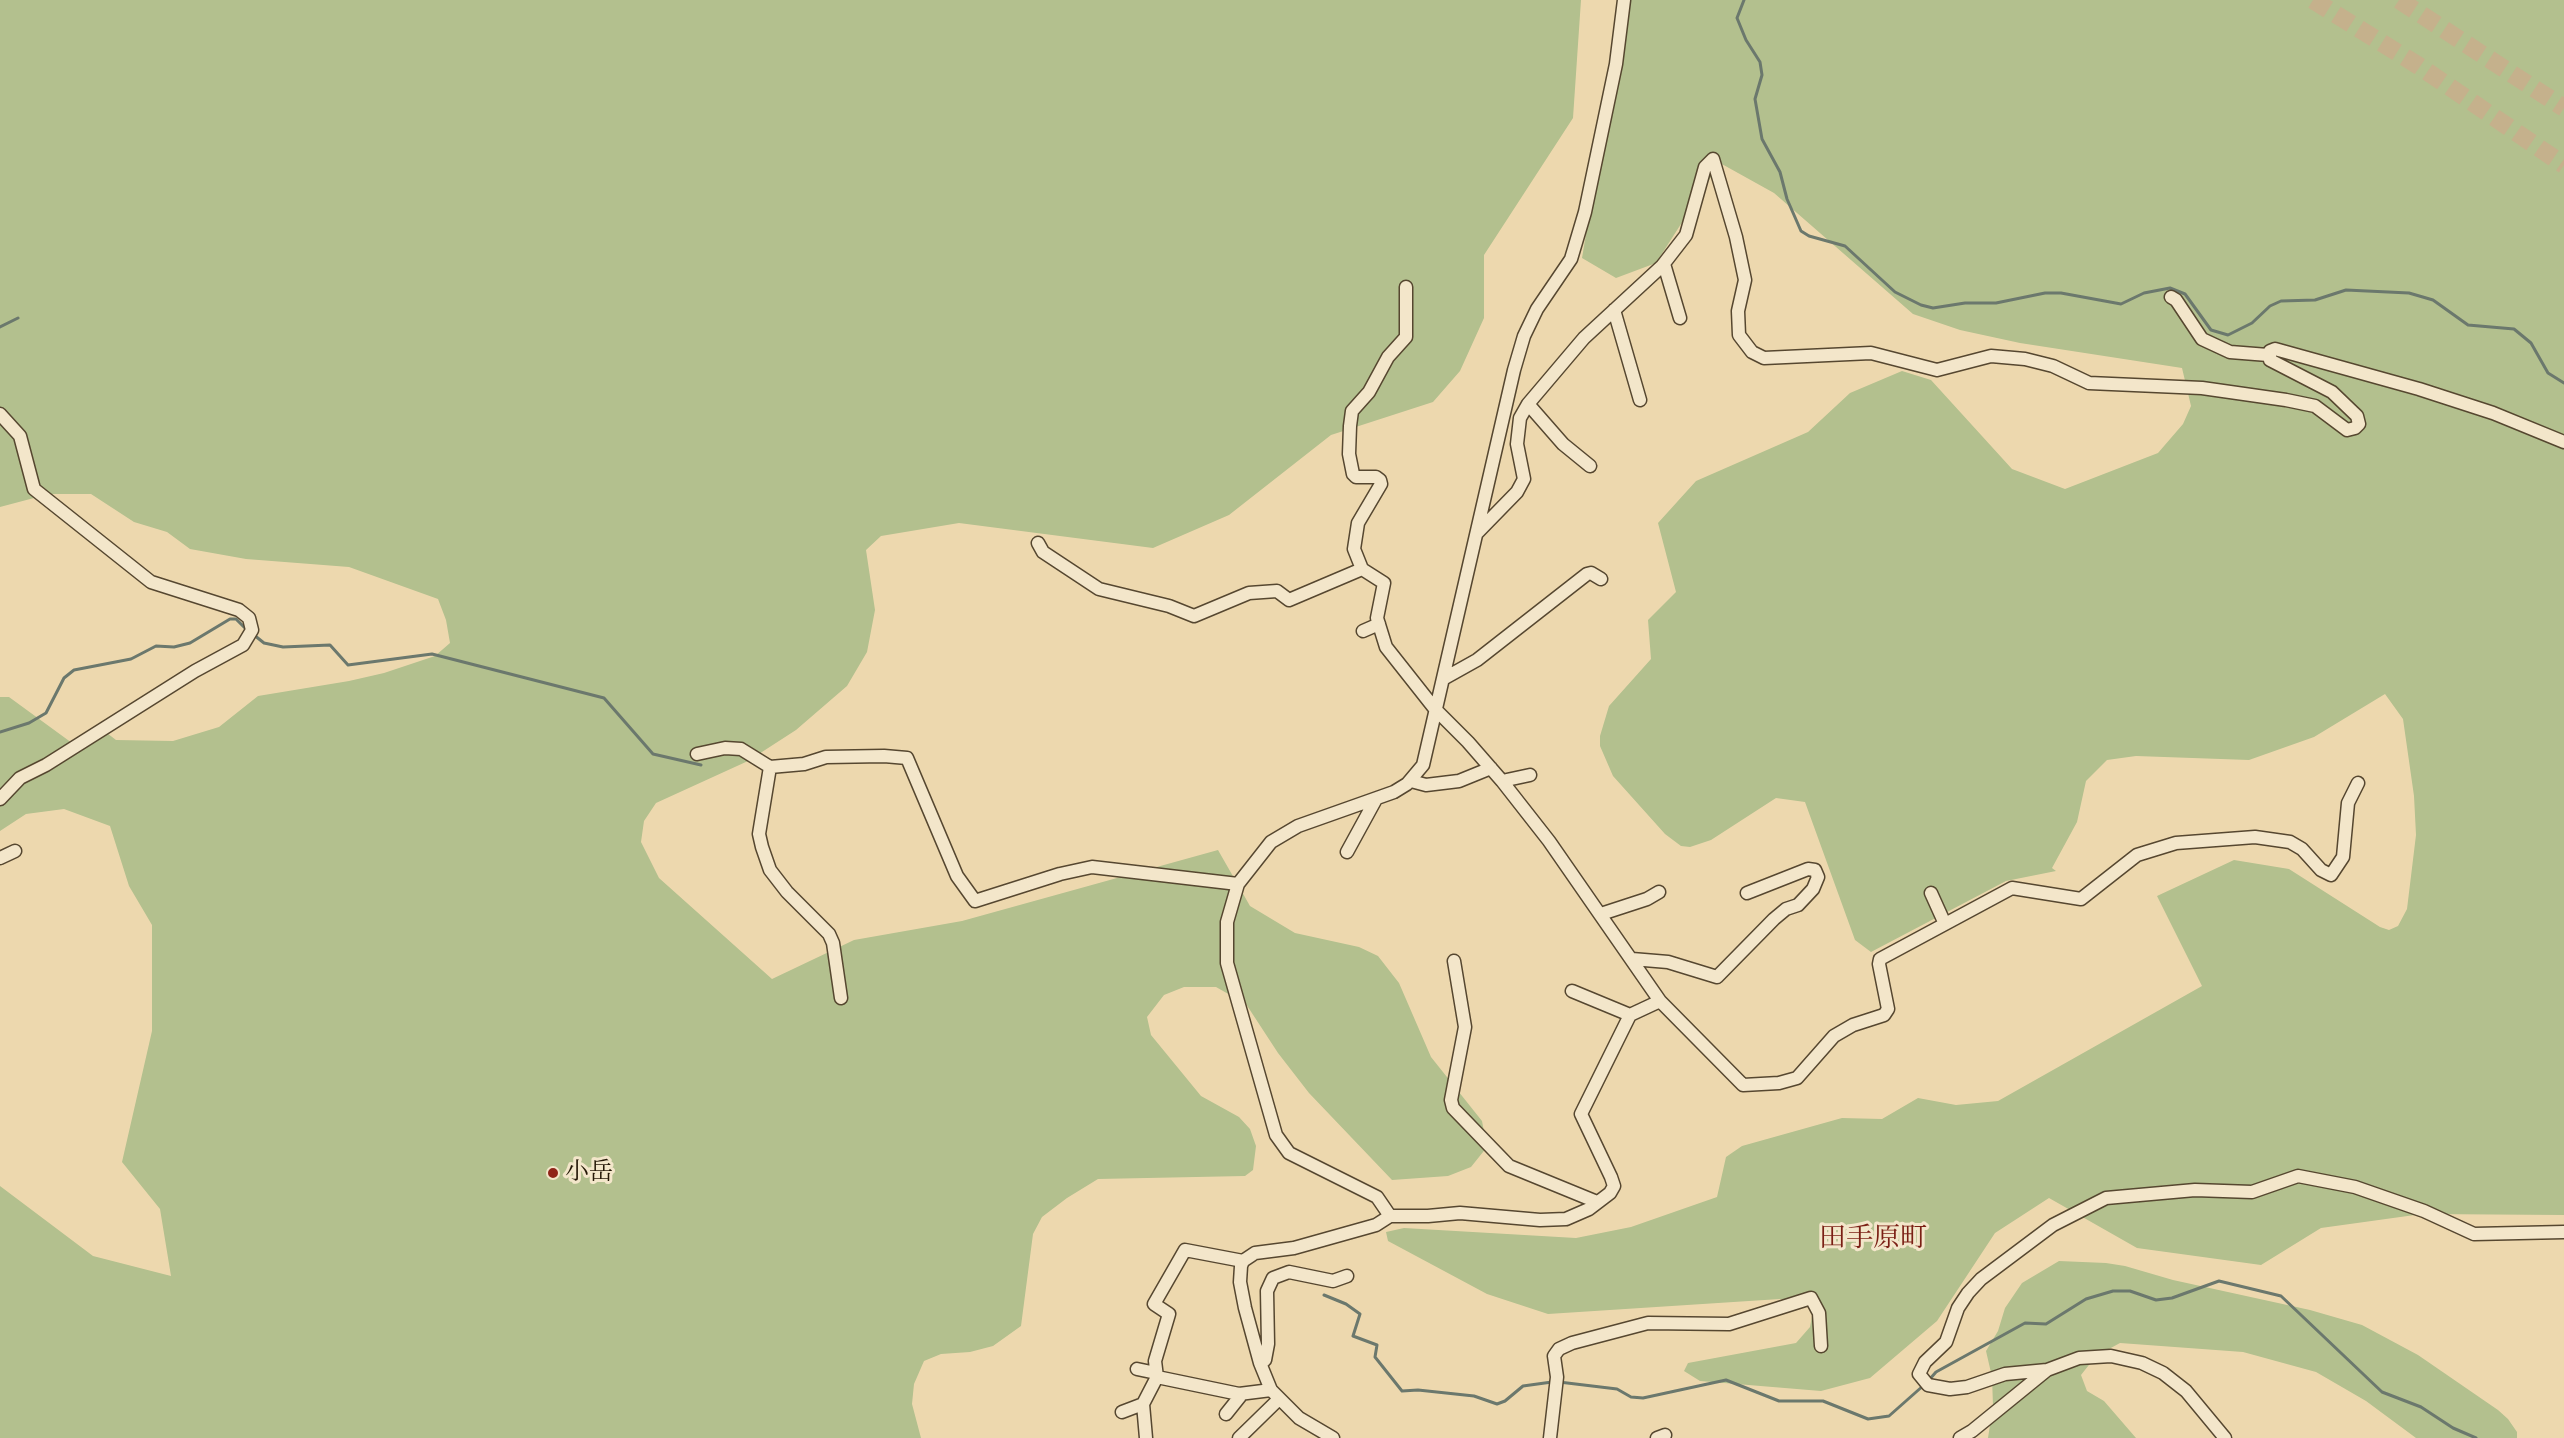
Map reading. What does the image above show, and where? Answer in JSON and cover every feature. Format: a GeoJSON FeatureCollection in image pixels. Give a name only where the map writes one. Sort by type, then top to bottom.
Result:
{"type":"FeatureCollection","features":[{"type":"Feature","properties":{"kind":"street"},"geometry":{"type":"LineString","coordinates":[[1390,1216],[1377,1197],[1289,1153],[1276,1135],[1227,963],[1227,922],[1238,884],[1264,849],[1283,833],[1314,819],[1376,799],[1411,781],[1423,765],[1504,405],[1524,336],[1537,309],[1572,259],[1586,212],[1614,76],[1624,0]]}},
{"type":"Feature","properties":{"kind":"street"},"geometry":{"type":"LineString","coordinates":[[1477,533],[1517,492],[1524,478],[1517,444],[1520,418],[1528,404],[1584,338],[1664,264],[1686,235],[1705,167],[1713,159],[1736,237],[1745,280],[1738,311],[1739,335],[1752,352],[1764,358],[1871,354],[1937,370],[1991,357],[2025,359],[2053,366],[2089,383],[2202,388],[2286,400],[2314,406],[2347,430],[2359,424],[2357,416],[2332,392],[2274,364],[2268,355]]}},
{"type":"Feature","properties":{"kind":"street"},"geometry":{"type":"LineString","coordinates":[[1664,264],[1680,318]]}},
{"type":"Feature","properties":{"kind":"street"},"geometry":{"type":"LineString","coordinates":[[1406,287],[1406,337],[1388,357],[1369,392],[1352,411],[1350,426],[1349,454],[1353,474],[1356,477],[1379,478],[1381,484],[1364,509],[1354,549],[1362,569],[1384,583],[1377,611],[1379,624],[1390,654],[1435,710],[1502,781],[1574,874],[1660,1001],[1738,1083],[1743,1085],[1797,1078],[1834,1036],[1853,1025],[1884,1015],[1888,1009],[1880,959],[2012,888],[2081,899],[2129,860],[2176,843],[2255,837],[2290,842],[2302,849],[2321,870],[2331,874],[2343,857],[2348,803],[2358,783]]}},
{"type":"Feature","properties":{"kind":"street"},"geometry":{"type":"LineString","coordinates":[[2171,297],[2176,300],[2202,339],[2230,352],[2268,355],[2275,349],[2294,352],[2408,385],[2493,413],[2564,442]]}},
{"type":"Feature","properties":{"kind":"street"},"geometry":{"type":"LineString","coordinates":[[1614,310],[1640,400]]}},
{"type":"Feature","properties":{"kind":"street"},"geometry":{"type":"LineString","coordinates":[[1528,404],[1563,444],[1590,465]]}},
{"type":"Feature","properties":{"kind":"street"},"geometry":{"type":"LineString","coordinates":[[0,414],[20,436],[34,489],[150,582],[239,610],[249,618],[250,634],[243,645],[195,671],[46,765],[20,778],[0,799]]}},
{"type":"Feature","properties":{"kind":"street"},"geometry":{"type":"LineString","coordinates":[[1038,543],[1043,552],[1099,589],[1169,606],[1194,616],[1249,593],[1277,591],[1289,600],[1362,569]]}},
{"type":"Feature","properties":{"kind":"street"},"geometry":{"type":"LineString","coordinates":[[1443,679],[1477,660],[1587,574],[1591,573],[1601,579]]}},
{"type":"Feature","properties":{"kind":"street"},"geometry":{"type":"LineString","coordinates":[[1363,631],[1379,624]]}},
{"type":"Feature","properties":{"kind":"street"},"geometry":{"type":"LineString","coordinates":[[697,754],[725,748],[741,748],[770,767],[804,764],[825,757],[884,756],[907,759],[957,876],[975,901],[1060,874],[1092,867],[1238,884]]}},
{"type":"Feature","properties":{"kind":"street"},"geometry":{"type":"LineString","coordinates":[[770,767],[759,834],[762,847],[770,870],[787,892],[829,934],[833,943],[841,998]]}},
{"type":"Feature","properties":{"kind":"street"},"geometry":{"type":"LineString","coordinates":[[1411,781],[1426,785],[1459,781],[1491,768]]}},
{"type":"Feature","properties":{"kind":"street"},"geometry":{"type":"LineString","coordinates":[[1502,781],[1530,775]]}},
{"type":"Feature","properties":{"kind":"street"},"geometry":{"type":"LineString","coordinates":[[1354,846],[1376,799]]}},
{"type":"Feature","properties":{"kind":"street"},"geometry":{"type":"LineString","coordinates":[[1340,824],[1342,810]]}},
{"type":"Feature","properties":{"kind":"street"},"geometry":{"type":"LineString","coordinates":[[0,858],[15,851]]}},
{"type":"Feature","properties":{"kind":"street"},"geometry":{"type":"LineString","coordinates":[[1632,959],[1668,962],[1718,977],[1774,919],[1786,909],[1798,905],[1813,889],[1818,877],[1815,870],[1808,869],[1747,893]]}},
{"type":"Feature","properties":{"kind":"street"},"geometry":{"type":"LineString","coordinates":[[1601,914],[1647,899],[1659,892]]}},
{"type":"Feature","properties":{"kind":"street"},"geometry":{"type":"LineString","coordinates":[[1931,893],[1945,924]]}},
{"type":"Feature","properties":{"kind":"street"},"geometry":{"type":"LineString","coordinates":[[1454,961],[1465,1027],[1451,1100],[1453,1108],[1509,1166],[1597,1202]]}},
{"type":"Feature","properties":{"kind":"street"},"geometry":{"type":"LineString","coordinates":[[1572,991],[1630,1014]]}},
{"type":"Feature","properties":{"kind":"street"},"geometry":{"type":"LineString","coordinates":[[1146,1438],[1143,1404],[1157,1375],[1155,1361],[1169,1314],[1154,1304],[1185,1250],[1243,1261],[1261,1252],[1294,1248],[1376,1225],[1390,1216],[1460,1213],[1540,1220],[1566,1219],[1589,1209],[1610,1193],[1614,1186],[1581,1114],[1630,1014],[1660,1001]]}},
{"type":"Feature","properties":{"kind":"street"},"geometry":{"type":"LineString","coordinates":[[2225,1438],[2186,1391],[2163,1373],[2142,1363],[2111,1356],[2079,1358],[2047,1370],[2005,1374],[1967,1387],[1950,1389],[1925,1383],[1920,1370],[1946,1342],[1958,1308],[1968,1293],[2032,1238],[2067,1216],[2106,1198],[2195,1191],[2252,1192],[2282,1180],[2304,1177],[2355,1187],[2424,1211],[2474,1234],[2564,1232]]}},
{"type":"Feature","properties":{"kind":"street"},"geometry":{"type":"LineString","coordinates":[[1243,1261],[1240,1282],[1260,1363],[1275,1395],[1311,1426],[1333,1438]]}},
{"type":"Feature","properties":{"kind":"street"},"geometry":{"type":"LineString","coordinates":[[1260,1363],[1265,1360],[1268,1344],[1267,1291],[1273,1278],[1289,1272],[1333,1281],[1347,1276]]}},
{"type":"Feature","properties":{"kind":"street"},"geometry":{"type":"LineString","coordinates":[[1550,1438],[1556,1382],[1553,1360],[1557,1351],[1582,1339],[1648,1323],[1730,1324],[1811,1298],[1817,1306],[1821,1346]]}},
{"type":"Feature","properties":{"kind":"street"},"geometry":{"type":"LineString","coordinates":[[1137,1369],[1242,1394],[1275,1395]]}},
{"type":"Feature","properties":{"kind":"street"},"geometry":{"type":"LineString","coordinates":[[1960,1438],[1972,1431],[2047,1370]]}},
{"type":"Feature","properties":{"kind":"street"},"geometry":{"type":"LineString","coordinates":[[1226,1413],[1242,1394]]}},
{"type":"Feature","properties":{"kind":"street"},"geometry":{"type":"LineString","coordinates":[[1239,1438],[1275,1395]]}},
{"type":"Feature","properties":{"kind":"street"},"geometry":{"type":"LineString","coordinates":[[1122,1412],[1143,1404]]}},
{"type":"Feature","properties":{"kind":"green space"},"geometry":{"type":"Polygon","coordinates":[[[0,0],[1581,0],[1573,118],[1484,255],[1484,318],[1460,371],[1433,402],[1331,435],[1229,515],[1153,548],[959,523],[881,536],[866,550],[875,610],[867,652],[847,686],[796,730],[748,761],[656,803],[644,821],[641,842],[659,878],[772,979],[854,940],[962,921],[1218,850],[1250,906],[1295,933],[1359,947],[1378,956],[1399,983],[1431,1057],[1482,1121],[1487,1147],[1471,1167],[1448,1176],[1392,1180],[1309,1093],[1278,1053],[1246,1004],[1216,987],[1184,987],[1164,995],[1147,1017],[1151,1035],[1201,1096],[1239,1117],[1250,1129],[1256,1146],[1253,1170],[1245,1176],[1098,1179],[1042,1217],[1033,1234],[1021,1326],[993,1346],[970,1352],[941,1354],[924,1361],[914,1384],[912,1404],[921,1438],[0,1438],[0,1186],[93,1256],[171,1276],[160,1209],[122,1162],[152,1031],[152,925],[129,886],[110,826],[64,809],[26,814],[0,831],[0,697],[9,697],[72,743],[103,730],[116,740],[173,741],[219,727],[258,696],[384,673],[435,656],[450,643],[446,620],[438,599],[349,567],[246,559],[190,549],[167,532],[134,522],[91,494],[49,494],[0,507],[0,0]]]}},
{"type":"Feature","properties":{"kind":"green space"},"geometry":{"type":"Polygon","coordinates":[[[1625,0],[2564,0],[2564,1215],[2422,1214],[2321,1228],[2261,1265],[2137,1248],[2049,1198],[1995,1233],[1937,1321],[1870,1378],[1821,1391],[1700,1381],[1684,1371],[1688,1363],[1796,1343],[1810,1327],[1814,1306],[1780,1299],[1548,1314],[1487,1294],[1388,1241],[1386,1232],[1404,1228],[1576,1238],[1631,1227],[1717,1197],[1726,1157],[1742,1146],[1842,1118],[1882,1119],[1918,1098],[1956,1105],[1998,1101],[2202,986],[2157,896],[2234,860],[2289,869],[2380,927],[2389,930],[2398,926],[2407,909],[2416,835],[2414,796],[2403,719],[2385,694],[2314,737],[2249,760],[2136,756],[2107,760],[2086,781],[2077,822],[2052,868],[2056,871],[2006,881],[1871,952],[1855,940],[1805,802],[1776,798],[1711,840],[1690,847],[1681,846],[1665,834],[1613,776],[1600,746],[1600,736],[1609,706],[1651,659],[1648,620],[1676,592],[1658,523],[1696,481],[1808,432],[1850,393],[1902,371],[1931,380],[2012,469],[2065,489],[2158,453],[2183,424],[2191,406],[2182,368],[2020,343],[1960,330],[1913,314],[1774,193],[1720,163],[1656,263],[1616,278],[1582,258],[1625,0]]]}},
{"type":"Feature","properties":{"kind":"green space"},"geometry":{"type":"Polygon","coordinates":[[[2059,1261],[2125,1266],[2173,1280],[2310,1310],[2362,1325],[2418,1355],[2498,1410],[2517,1432],[2517,1438],[2416,1438],[2366,1401],[2316,1372],[2243,1352],[2120,1343],[2096,1356],[2081,1375],[2087,1391],[2104,1401],[2136,1438],[1988,1438],[1993,1406],[1992,1377],[1986,1351],[1998,1331],[2005,1308],[2022,1283],[2059,1261]]]}},
{"type":"Feature","properties":{"kind":"waterway"},"geometry":{"type":"LineString","coordinates":[[1744,0],[1737,18],[1746,40],[1760,62],[1762,75],[1755,99],[1762,139],[1780,172],[1787,199],[1801,231],[1809,236],[1845,246],[1895,292],[1921,305],[1933,308],[1965,303],[1996,303],[2045,293],[2061,293],[2121,304],[2144,293],[2170,288],[2185,294],[2211,330],[2228,335],[2252,323],[2270,306],[2281,301],[2315,300],[2346,290],[2409,293],[2433,300],[2468,325],[2514,329],[2531,343],[2548,373],[2564,383]]}},
{"type":"Feature","properties":{"kind":"waterway"},"geometry":{"type":"LineString","coordinates":[[0,327],[18,318]]}},
{"type":"Feature","properties":{"kind":"waterway"},"geometry":{"type":"LineString","coordinates":[[0,732],[29,723],[46,713],[64,678],[74,670],[131,659],[156,646],[174,647],[190,643],[230,619],[236,619],[248,631]]}},
{"type":"Feature","properties":{"kind":"waterway"},"geometry":{"type":"LineString","coordinates":[[254,635],[264,643],[283,647],[330,645],[348,665],[432,654],[604,698],[653,754],[701,765]]}},
{"type":"Feature","properties":{"kind":"waterway"},"geometry":{"type":"LineString","coordinates":[[1929,1380],[1936,1372],[2025,1323],[2046,1324],[2086,1299],[2113,1291],[2130,1291],[2156,1300],[2172,1298],[2219,1281],[2281,1296],[2382,1392],[2421,1407],[2453,1428],[2476,1438]]}},
{"type":"Feature","properties":{"kind":"waterway"},"geometry":{"type":"LineString","coordinates":[[1324,1295],[1346,1304],[1360,1314],[1353,1336],[1377,1345],[1375,1357],[1402,1391],[1418,1390],[1474,1396],[1497,1404],[1505,1401],[1523,1386],[1552,1382]]}},
{"type":"Feature","properties":{"kind":"waterway"},"geometry":{"type":"LineString","coordinates":[[1559,1382],[1617,1389],[1631,1397],[1643,1398],[1726,1380],[1779,1401],[1823,1401],[1868,1419],[1889,1416],[1924,1385]]}},
{"type":"Feature","properties":{"kind":"tunnel"},"geometry":{"type":"LineString","coordinates":[[2313,0],[2419,66],[2564,165]]}},
{"type":"Feature","properties":{"kind":"tunnel"},"geometry":{"type":"LineString","coordinates":[[2399,0],[2564,108]]}},
{"type":"Feature","properties":{"kind":"place","name":"小岳"},"geometry":{"type":"Point","coordinates":[553,1173]}},
{"type":"Feature","properties":{"kind":"district","name":"田手原町"},"geometry":{"type":"Point","coordinates":[1873,1239]}}]}
